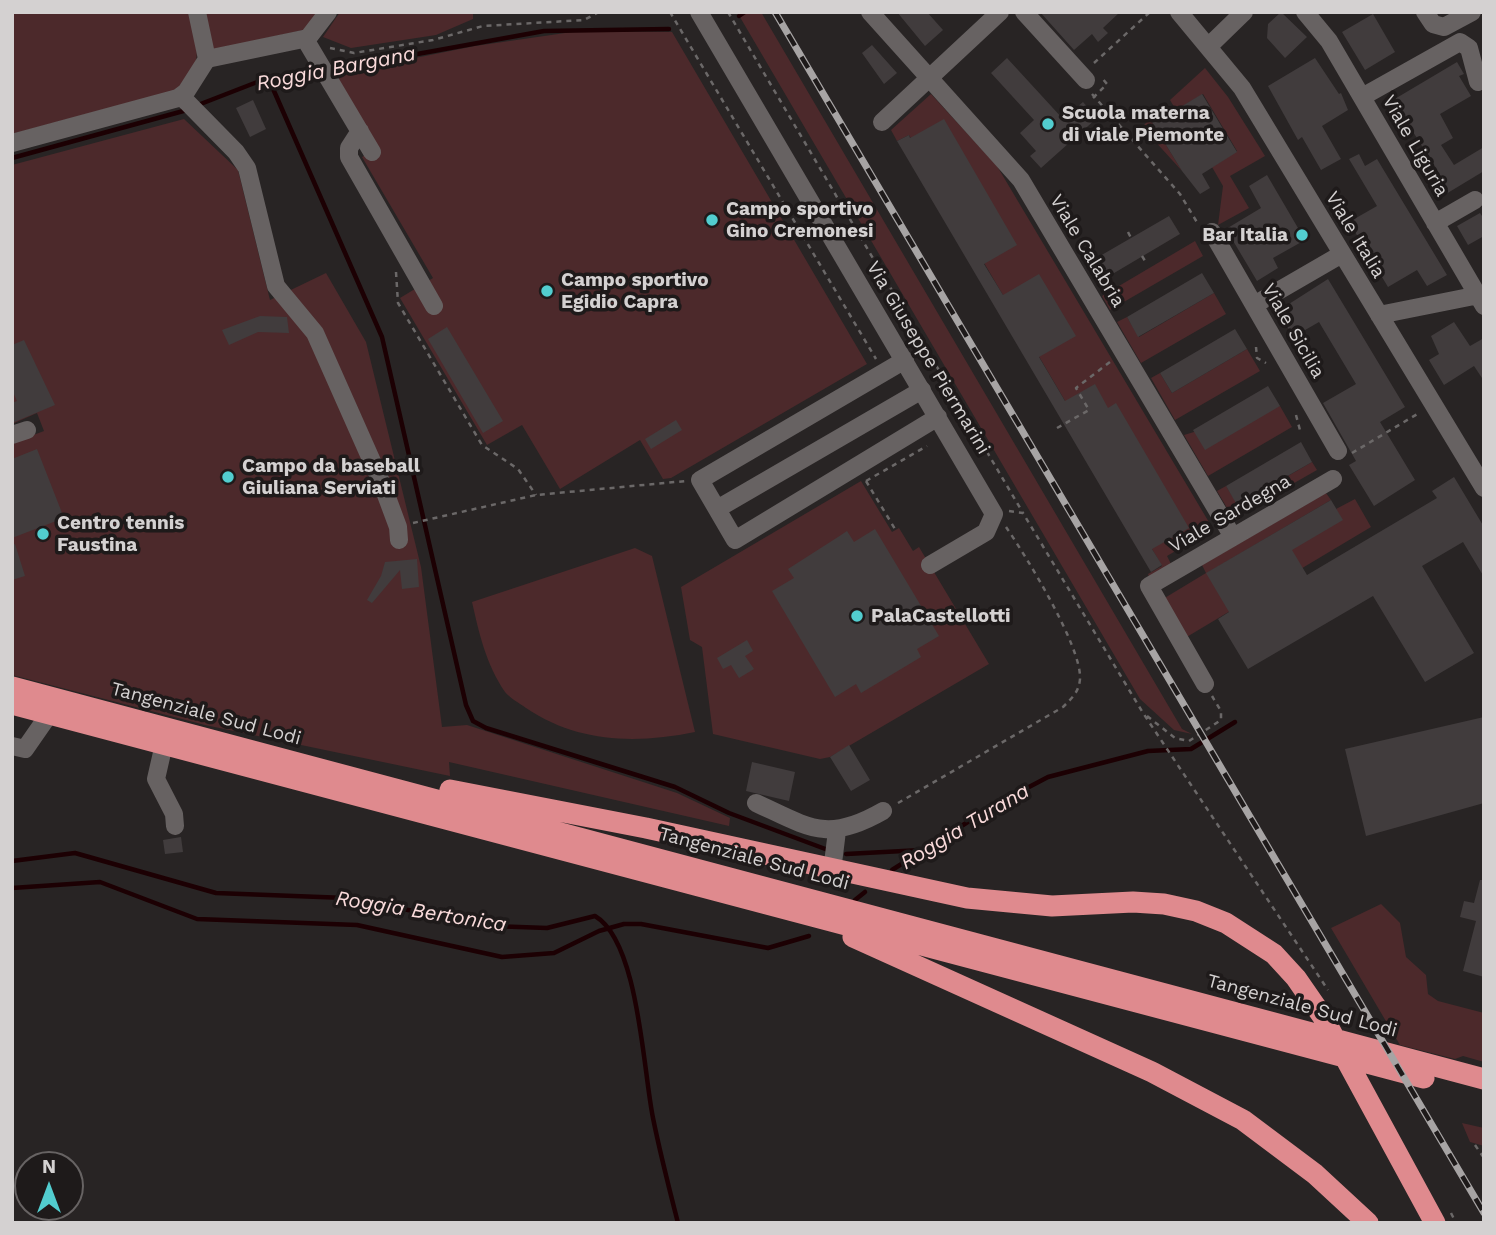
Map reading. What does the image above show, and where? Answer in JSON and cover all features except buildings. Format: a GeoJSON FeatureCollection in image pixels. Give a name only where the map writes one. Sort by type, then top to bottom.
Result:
{"type":"FeatureCollection","features":[{"type":"Feature","properties":{"kind":"highway","name":"Tangenziale Sud Lodi"},"geometry":{"type":"LineString","coordinates":[[12,687],[341,773],[1477,1084]]}},
{"type":"Feature","properties":{"kind":"highway","name":"Tangenziale Sud Lodi"},"geometry":{"type":"LineString","coordinates":[[12,704],[797,912],[1270,1028]]}},
{"type":"Feature","properties":{"kind":"highway"},"geometry":{"type":"LineString","coordinates":[[341,773],[504,799],[832,871],[1009,904],[1164,904],[1196,911],[1249,937],[1274,954],[1289,970],[1323,1017],[1435,1223]]}},
{"type":"Feature","properties":{"kind":"highway"},"geometry":{"type":"LineString","coordinates":[[797,912],[1152,1072],[1242,1120],[1315,1174],[1368,1223]]}},
{"type":"Feature","properties":{"kind":"street"},"geometry":{"type":"LineString","coordinates":[[189,104],[207,60],[197,12]]}},
{"type":"Feature","properties":{"kind":"street"},"geometry":{"type":"LineString","coordinates":[[207,60],[306,38],[328,12]]}},
{"type":"Feature","properties":{"kind":"street","name":"Via Giuseppe Piermarini"},"geometry":{"type":"LineString","coordinates":[[699,12],[992,508]]}},
{"type":"Feature","properties":{"kind":"street","name":"Viale Calabria"},"geometry":{"type":"LineString","coordinates":[[870,12],[1021,180],[1233,537]]}},
{"type":"Feature","properties":{"kind":"street"},"geometry":{"type":"LineString","coordinates":[[882,122],[1000,12]]}},
{"type":"Feature","properties":{"kind":"street"},"geometry":{"type":"LineString","coordinates":[[1024,12],[1092,80]]}},
{"type":"Feature","properties":{"kind":"street","name":"Viale Italia"},"geometry":{"type":"LineString","coordinates":[[1179,12],[1242,88],[1484,488]]}},
{"type":"Feature","properties":{"kind":"street"},"geometry":{"type":"LineString","coordinates":[[1209,46],[1244,12]]}},
{"type":"Feature","properties":{"kind":"street","name":"Viale Liguria"},"geometry":{"type":"LineString","coordinates":[[1305,12],[1329,41],[1482,298]]}},
{"type":"Feature","properties":{"kind":"street"},"geometry":{"type":"LineString","coordinates":[[1425,12],[1433,24],[1444,27],[1472,12]]}},
{"type":"Feature","properties":{"kind":"street"},"geometry":{"type":"LineString","coordinates":[[306,38],[372,152]]}},
{"type":"Feature","properties":{"kind":"street"},"geometry":{"type":"LineString","coordinates":[[1362,97],[1460,42],[1469,48],[1478,82]]}},
{"type":"Feature","properties":{"kind":"street"},"geometry":{"type":"LineString","coordinates":[[12,144],[189,104]]}},
{"type":"Feature","properties":{"kind":"street"},"geometry":{"type":"LineString","coordinates":[[189,104],[247,168],[276,286],[315,332],[382,484],[398,527],[399,541]]}},
{"type":"Feature","properties":{"kind":"street"},"geometry":{"type":"LineString","coordinates":[[360,131],[349,148],[349,157],[434,306]]}},
{"type":"Feature","properties":{"kind":"street"},"geometry":{"type":"LineString","coordinates":[[1436,223],[1475,200]]}},
{"type":"Feature","properties":{"kind":"street","name":"Viale Sicilia"},"geometry":{"type":"LineString","coordinates":[[1212,232],[1338,451]]}},
{"type":"Feature","properties":{"kind":"street"},"geometry":{"type":"LineString","coordinates":[[1254,305],[1342,254]]}},
{"type":"Feature","properties":{"kind":"street"},"geometry":{"type":"LineString","coordinates":[[1379,315],[1482,298]]}},
{"type":"Feature","properties":{"kind":"street"},"geometry":{"type":"LineString","coordinates":[[905,360],[700,480],[735,540],[861,474],[918,429],[938,417]]}},
{"type":"Feature","properties":{"kind":"street"},"geometry":{"type":"LineString","coordinates":[[717,509],[922,390]]}},
{"type":"Feature","properties":{"kind":"street","name":"Viale Sardegna"},"geometry":{"type":"LineString","coordinates":[[1206,684],[1149,586],[1333,479]]}},
{"type":"Feature","properties":{"kind":"street"},"geometry":{"type":"LineString","coordinates":[[930,565],[986,532],[994,518],[992,508]]}},
{"type":"Feature","properties":{"kind":"street"},"geometry":{"type":"LineString","coordinates":[[12,746],[25,749],[50,713]]}},
{"type":"Feature","properties":{"kind":"street"},"geometry":{"type":"LineString","coordinates":[[164,744],[156,779],[174,814],[175,826]]}},
{"type":"Feature","properties":{"kind":"street"},"geometry":{"type":"LineString","coordinates":[[756,803],[812,827],[837,831],[860,824],[883,811]]}},
{"type":"Feature","properties":{"kind":"street"},"geometry":{"type":"LineString","coordinates":[[832,871],[837,831]]}},
{"type":"Feature","properties":{"kind":"path"},"geometry":{"type":"LineString","coordinates":[[306,38],[331,49],[354,53],[433,40],[483,26],[584,20],[599,12]]}},
{"type":"Feature","properties":{"kind":"path"},"geometry":{"type":"LineString","coordinates":[[670,12],[884,372]]}},
{"type":"Feature","properties":{"kind":"path"},"geometry":{"type":"LineString","coordinates":[[728,12],[1143,713],[1172,757]]}},
{"type":"Feature","properties":{"kind":"path"},"geometry":{"type":"LineString","coordinates":[[1150,12],[1092,80],[1181,194],[1205,235],[1212,232]]}},
{"type":"Feature","properties":{"kind":"path"},"geometry":{"type":"LineString","coordinates":[[1128,232],[1131,238]]}},
{"type":"Feature","properties":{"kind":"path"},"geometry":{"type":"LineString","coordinates":[[399,244],[395,283],[398,303],[482,445],[518,469],[536,495]]}},
{"type":"Feature","properties":{"kind":"path"},"geometry":{"type":"LineString","coordinates":[[1142,256],[1147,264]]}},
{"type":"Feature","properties":{"kind":"path"},"geometry":{"type":"LineString","coordinates":[[1256,347],[1257,358],[1266,363]]}},
{"type":"Feature","properties":{"kind":"path"},"geometry":{"type":"LineString","coordinates":[[1057,428],[1089,410],[1076,388],[1123,352]]}},
{"type":"Feature","properties":{"kind":"path"},"geometry":{"type":"LineString","coordinates":[[1338,451],[1344,447],[1349,455],[1433,404]]}},
{"type":"Feature","properties":{"kind":"path"},"geometry":{"type":"LineString","coordinates":[[1296,415],[1296,425],[1301,434]]}},
{"type":"Feature","properties":{"kind":"path"},"geometry":{"type":"LineString","coordinates":[[895,529],[861,474],[927,446],[970,421]]}},
{"type":"Feature","properties":{"kind":"path"},"geometry":{"type":"LineString","coordinates":[[918,429],[927,446]]}},
{"type":"Feature","properties":{"kind":"path"},"geometry":{"type":"LineString","coordinates":[[419,522],[536,495],[700,480]]}},
{"type":"Feature","properties":{"kind":"path"},"geometry":{"type":"LineString","coordinates":[[992,508],[1024,513]]}},
{"type":"Feature","properties":{"kind":"path"},"geometry":{"type":"LineString","coordinates":[[883,811],[1063,707],[1077,693],[1079,663],[1070,640],[1008,530],[992,508]]}},
{"type":"Feature","properties":{"kind":"path"},"geometry":{"type":"LineString","coordinates":[[1143,713],[1175,738],[1189,741],[1218,724],[1221,711]]}},
{"type":"Feature","properties":{"kind":"path"},"geometry":{"type":"LineString","coordinates":[[1475,1145],[1484,1158]]}},
{"type":"Feature","properties":{"kind":"shaded area"},"geometry":{"type":"Polygon","coordinates":[[[12,12],[191,12],[197,46],[195,66],[183,84],[173,91],[12,134],[12,12]]]}},
{"type":"Feature","properties":{"kind":"shaded area"},"geometry":{"type":"Polygon","coordinates":[[[204,12],[322,12],[308,29],[213,50],[204,12]]]}},
{"type":"Feature","properties":{"kind":"shaded area"},"geometry":{"type":"Polygon","coordinates":[[[340,12],[473,12],[473,19],[436,35],[351,48],[323,37],[340,12]]]}},
{"type":"Feature","properties":{"kind":"shaded area"},"geometry":{"type":"Polygon","coordinates":[[[737,12],[761,12],[1182,729],[1192,734],[1174,730],[1140,699],[737,12]]]}},
{"type":"Feature","properties":{"kind":"shaded area"},"geometry":{"type":"Polygon","coordinates":[[[579,31],[672,32],[867,364],[671,478],[663,479],[640,440],[560,489],[522,425],[487,445],[400,298],[433,278],[362,157],[378,148],[335,74],[475,46],[579,31]]]}},
{"type":"Feature","properties":{"kind":"shaded area"},"geometry":{"type":"Polygon","coordinates":[[[1205,68],[1228,97],[1265,156],[1230,176],[1249,208],[1218,225],[1223,186],[1212,167],[1237,151],[1203,94],[1176,110],[1170,100],[1205,68]]]}},
{"type":"Feature","properties":{"kind":"shaded area"},"geometry":{"type":"Polygon","coordinates":[[[931,94],[997,166],[1213,529],[1167,556],[1171,564],[1149,577],[1148,574],[1162,566],[909,135],[897,141],[891,130],[931,94]]]}},
{"type":"Feature","properties":{"kind":"shaded area"},"geometry":{"type":"Polygon","coordinates":[[[184,119],[238,170],[270,300],[326,273],[366,342],[421,567],[442,727],[467,725],[677,793],[730,818],[729,826],[449,762],[450,776],[205,725],[12,675],[12,443],[44,431],[37,413],[12,424],[12,165],[184,119]]]}},
{"type":"Feature","properties":{"kind":"shaded area"},"geometry":{"type":"Polygon","coordinates":[[[1150,119],[1182,171],[1142,127],[1150,119]]]}},
{"type":"Feature","properties":{"kind":"shaded area"},"geometry":{"type":"Polygon","coordinates":[[[1195,241],[1203,256],[1110,310],[1102,296],[1195,241]]]}},
{"type":"Feature","properties":{"kind":"shaded area"},"geometry":{"type":"Polygon","coordinates":[[[1214,293],[1226,314],[1141,363],[1117,322],[1127,317],[1139,337],[1214,293]]]}},
{"type":"Feature","properties":{"kind":"shaded area"},"geometry":{"type":"Polygon","coordinates":[[[1247,349],[1260,371],[1175,420],[1151,378],[1160,373],[1172,393],[1247,349]]]}},
{"type":"Feature","properties":{"kind":"shaded area"},"geometry":{"type":"Polygon","coordinates":[[[1280,406],[1292,427],[1208,476],[1184,435],[1280,406]]]}},
{"type":"Feature","properties":{"kind":"shaded area"},"geometry":{"type":"Polygon","coordinates":[[[1312,462],[1317,470],[1233,518],[1217,491],[1226,486],[1238,505],[1312,462]]]}},
{"type":"Feature","properties":{"kind":"shaded area"},"geometry":{"type":"Polygon","coordinates":[[[861,481],[892,532],[899,528],[913,551],[919,547],[989,664],[830,757],[820,759],[713,734],[702,647],[690,640],[681,587],[861,481]]]}},
{"type":"Feature","properties":{"kind":"shaded area"},"geometry":{"type":"Polygon","coordinates":[[[1326,493],[1331,500],[1207,573],[1342,520],[1336,509],[1355,499],[1371,527],[1185,638],[1163,599],[1206,573],[1202,565],[1326,493]]]}},
{"type":"Feature","properties":{"kind":"shaded area"},"geometry":{"type":"Polygon","coordinates":[[[635,548],[652,556],[695,732],[629,739],[587,734],[546,720],[509,696],[498,681],[488,659],[472,602],[635,548]]]}},
{"type":"Feature","properties":{"kind":"shaded area"},"geometry":{"type":"Polygon","coordinates":[[[1381,904],[1400,923],[1406,957],[1426,975],[1428,994],[1438,1001],[1484,1013],[1484,1062],[1463,1056],[1455,1059],[1400,1045],[1331,928],[1381,904]]]}},
{"type":"Feature","properties":{"kind":"shaded area"},"geometry":{"type":"Polygon","coordinates":[[[1462,1123],[1484,1128],[1484,1146],[1470,1142],[1462,1123]]]}},
{"type":"Feature","properties":{"kind":"waterway","name":"Roggia Bargana"},"geometry":{"type":"LineString","coordinates":[[739,16],[745,12]]}},
{"type":"Feature","properties":{"kind":"waterway","name":"Roggia Bargana"},"geometry":{"type":"LineString","coordinates":[[329,70],[544,31],[669,29]]}},
{"type":"Feature","properties":{"kind":"waterway","name":"Roggia Bargana"},"geometry":{"type":"LineString","coordinates":[[198,105],[265,79],[320,72]]}},
{"type":"Feature","properties":{"kind":"waterway"},"geometry":{"type":"LineString","coordinates":[[265,79],[274,91],[382,337],[466,705],[473,721],[486,728],[675,787],[729,813],[828,850]]}},
{"type":"Feature","properties":{"kind":"waterway","name":"Roggia Bargana"},"geometry":{"type":"LineString","coordinates":[[12,158],[187,110]]}},
{"type":"Feature","properties":{"kind":"waterway","name":"Roggia Turana"},"geometry":{"type":"LineString","coordinates":[[892,870],[993,806],[1048,777],[1148,751],[1191,749],[1235,722]]}},
{"type":"Feature","properties":{"kind":"waterway"},"geometry":{"type":"LineString","coordinates":[[846,854],[922,850]]}},
{"type":"Feature","properties":{"kind":"waterway","name":"Roggia Bertonica"},"geometry":{"type":"LineString","coordinates":[[12,861],[75,853],[216,893],[346,898],[491,926],[547,928],[595,916],[610,930],[630,979],[653,1118],[678,1223]]}},
{"type":"Feature","properties":{"kind":"waterway","name":"Roggia Turana"},"geometry":{"type":"LineString","coordinates":[[12,888],[100,882],[197,919],[357,925],[502,957],[554,953],[599,931],[624,924],[641,924],[768,948],[809,936]]}},
{"type":"Feature","properties":{"kind":"waterway","name":"Roggia Turana"},"geometry":{"type":"LineString","coordinates":[[855,900],[865,892]]}},
{"type":"Feature","properties":{"kind":"railway"},"geometry":{"type":"LineString","coordinates":[[775,12],[1484,1213]]}},
{"type":"Feature","properties":{"kind":"place","name":"Scuola materna di viale Piemonte"},"geometry":{"type":"Point","coordinates":[1048,124]}},
{"type":"Feature","properties":{"kind":"place","name":"Campo sportivo Gino Cremonesi"},"geometry":{"type":"Point","coordinates":[712,220]}},
{"type":"Feature","properties":{"kind":"place","name":"Bar Italia"},"geometry":{"type":"Point","coordinates":[1302,235]}},
{"type":"Feature","properties":{"kind":"place","name":"Campo sportivo Egidio Capra"},"geometry":{"type":"Point","coordinates":[547,291]}},
{"type":"Feature","properties":{"kind":"place","name":"Campo da baseball Giuliana Serviati"},"geometry":{"type":"Point","coordinates":[228,477]}},
{"type":"Feature","properties":{"kind":"place","name":"Centro tennis Faustina"},"geometry":{"type":"Point","coordinates":[43,534]}},
{"type":"Feature","properties":{"kind":"place","name":"PalaCastellotti"},"geometry":{"type":"Point","coordinates":[857,616]}}]}
